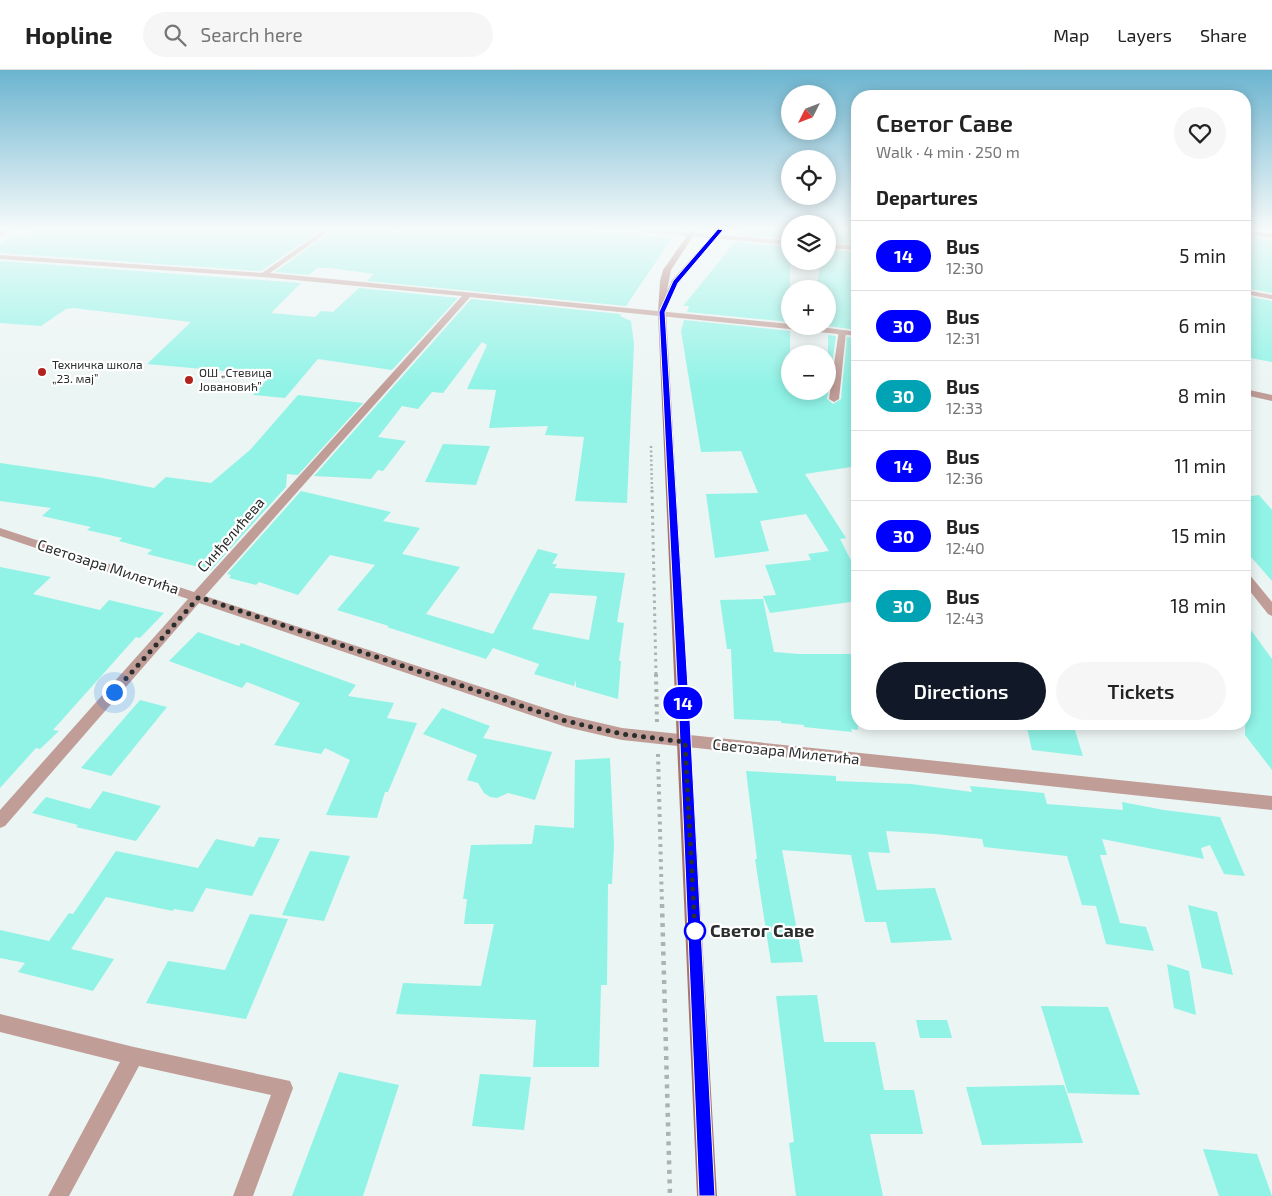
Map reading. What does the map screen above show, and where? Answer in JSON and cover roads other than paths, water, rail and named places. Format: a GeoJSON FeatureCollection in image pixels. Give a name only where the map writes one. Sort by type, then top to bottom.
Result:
{"type":"FeatureCollection","features":[{"type":"Feature","properties":{"kind":"street"},"geometry":{"type":"LineString","coordinates":[[344,283],[781,325]]}},
{"type":"Feature","properties":{"kind":"street"},"geometry":{"type":"LineString","coordinates":[[664,283],[662,312],[707,1196]]}},
{"type":"Feature","properties":{"kind":"street"},"geometry":{"type":"LineString","coordinates":[[662,312],[675,283]]}},
{"type":"Feature","properties":{"kind":"street"},"geometry":{"type":"LineString","coordinates":[[1251,293],[1272,297]]}},
{"type":"Feature","properties":{"kind":"street","name":"Синђелићева"},"geometry":{"type":"LineString","coordinates":[[0,821],[199,597],[304,475],[468,294]]}},
{"type":"Feature","properties":{"kind":"street"},"geometry":{"type":"LineString","coordinates":[[836,331],[851,333]]}},
{"type":"Feature","properties":{"kind":"street"},"geometry":{"type":"LineString","coordinates":[[836,382],[842,332]]}},
{"type":"Feature","properties":{"kind":"street"},"geometry":{"type":"LineString","coordinates":[[1251,393],[1272,398]]}},
{"type":"Feature","properties":{"kind":"street","name":"Светозара Милетића"},"geometry":{"type":"LineString","coordinates":[[0,532],[566,721],[658,739],[1272,803]]}},
{"type":"Feature","properties":{"kind":"street"},"geometry":{"type":"LineString","coordinates":[[1251,585],[1272,611]]}},
{"type":"Feature","properties":{"kind":"street"},"geometry":{"type":"LineString","coordinates":[[0,1023],[134,1056],[284,1088],[244,1196]]}},
{"type":"Feature","properties":{"kind":"street"},"geometry":{"type":"LineString","coordinates":[[58,1196],[134,1056]]}},
{"type":"Feature","properties":{"kind":"place","name":"Техничка школа „23. мај”"},"geometry":{"type":"Point","coordinates":[42,372]}},
{"type":"Feature","properties":{"kind":"place","name":"ОШ „Стевица Јовановић”"},"geometry":{"type":"Point","coordinates":[189,380]}},
{"type":"Feature","properties":{"kind":"place","name":"Светог Саве"},"geometry":{"type":"Point","coordinates":[695,931]}}]}
